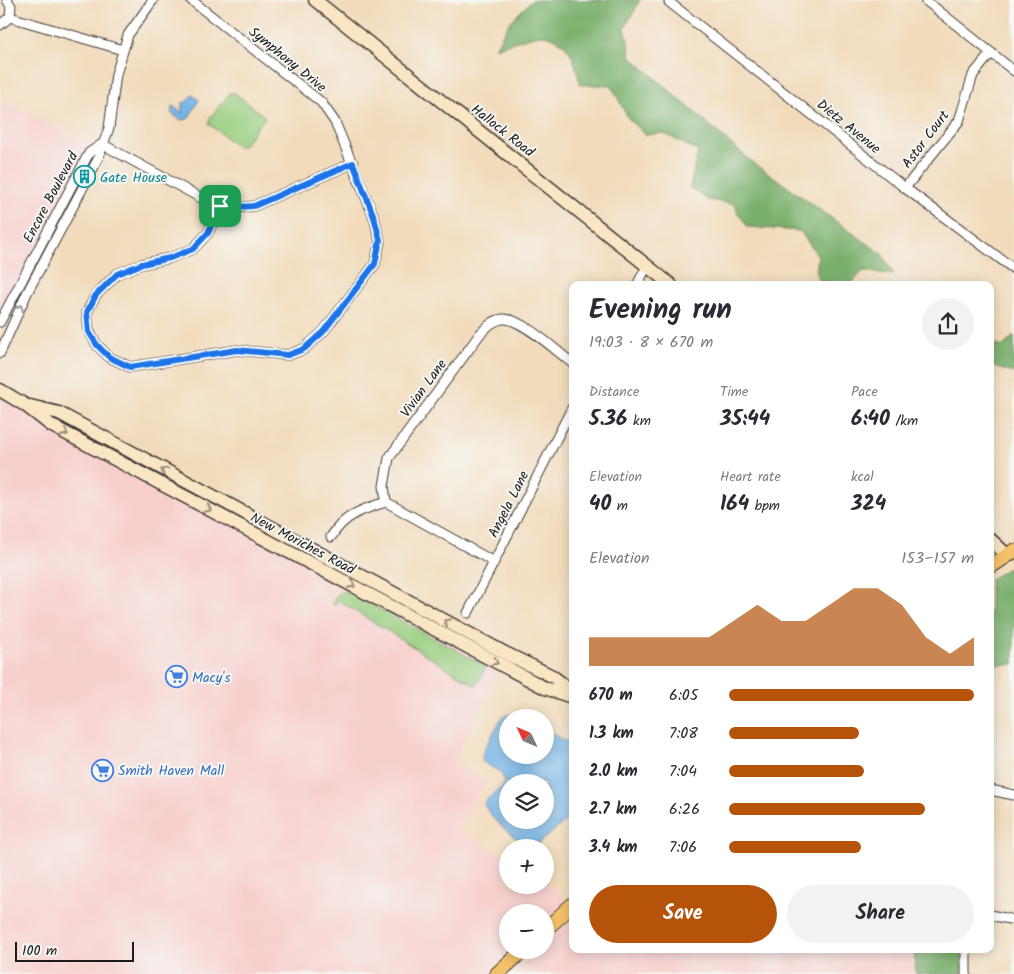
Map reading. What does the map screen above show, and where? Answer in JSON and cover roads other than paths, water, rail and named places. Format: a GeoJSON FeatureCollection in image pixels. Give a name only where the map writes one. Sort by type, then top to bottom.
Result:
{"type":"FeatureCollection","features":[{"type":"Feature","properties":{"kind":"main road","name":"Hallock Road"},"geometry":{"type":"LineString","coordinates":[[322,2],[667,281]]}},
{"type":"Feature","properties":{"kind":"main road","name":"New Moriches Road"},"geometry":{"type":"LineString","coordinates":[[0,390],[25,405],[52,426],[537,684],[569,696]]}},
{"type":"Feature","properties":{"kind":"main road","name":"New Moriches Road"},"geometry":{"type":"LineString","coordinates":[[25,405],[59,414],[507,654],[552,676],[569,689]]}},
{"type":"Feature","properties":{"kind":"main road"},"geometry":{"type":"LineString","coordinates":[[994,542],[1011,553],[994,564]]}},
{"type":"Feature","properties":{"kind":"main road"},"geometry":{"type":"LineString","coordinates":[[554,922],[569,909]]}},
{"type":"Feature","properties":{"kind":"main road"},"geometry":{"type":"LineString","coordinates":[[497,974],[513,959]]}},
{"type":"Feature","properties":{"kind":"street"},"geometry":{"type":"LineString","coordinates":[[0,25],[10,16],[11,6],[7,0]]}},
{"type":"Feature","properties":{"kind":"street","name":"Encore Boulevard"},"geometry":{"type":"LineString","coordinates":[[0,353],[30,286],[98,159],[109,128],[116,74],[128,35],[153,0]]}},
{"type":"Feature","properties":{"kind":"street","name":"Symphony Drive"},"geometry":{"type":"LineString","coordinates":[[191,0],[321,102],[335,122],[374,217],[380,240],[375,264],[328,326],[304,349],[288,355],[237,350],[130,367],[109,357],[97,345],[89,332],[87,312],[96,295],[117,274],[142,264],[170,258],[193,249],[208,233],[220,206]]}},
{"type":"Feature","properties":{"kind":"street"},"geometry":{"type":"LineString","coordinates":[[925,0],[1014,71]]}},
{"type":"Feature","properties":{"kind":"street","name":"Dietz Avenue"},"geometry":{"type":"LineString","coordinates":[[669,2],[905,188],[1014,269]]}},
{"type":"Feature","properties":{"kind":"street"},"geometry":{"type":"LineString","coordinates":[[10,16],[123,50]]}},
{"type":"Feature","properties":{"kind":"street","name":"Astor Court"},"geometry":{"type":"LineString","coordinates":[[905,188],[959,121],[973,75],[990,53]]}},
{"type":"Feature","properties":{"kind":"street"},"geometry":{"type":"LineString","coordinates":[[102,144],[226,208],[254,206],[353,163]]}},
{"type":"Feature","properties":{"kind":"street","name":"Encore Boulevard"},"geometry":{"type":"LineString","coordinates":[[0,322],[89,153],[102,144]]}},
{"type":"Feature","properties":{"kind":"street"},"geometry":{"type":"LineString","coordinates":[[639,281],[647,266]]}},
{"type":"Feature","properties":{"kind":"street","name":"Vivian Lane"},"geometry":{"type":"LineString","coordinates":[[386,502],[384,486],[389,458],[480,334],[491,323],[504,319],[517,322],[569,361]]}},
{"type":"Feature","properties":{"kind":"street","name":"Angela Lane"},"geometry":{"type":"LineString","coordinates":[[468,613],[569,414]]}},
{"type":"Feature","properties":{"kind":"street"},"geometry":{"type":"LineString","coordinates":[[331,537],[348,517],[357,511],[386,502],[494,562]]}},
{"type":"Feature","properties":{"kind":"street"},"geometry":{"type":"LineString","coordinates":[[994,791],[1014,796]]}},
{"type":"Feature","properties":{"kind":"street"},"geometry":{"type":"LineString","coordinates":[[994,916],[1014,920]]}},
{"type":"Feature","properties":{"kind":"street"},"geometry":{"type":"LineString","coordinates":[[966,953],[966,974]]}},
{"type":"Feature","properties":{"kind":"water"},"geometry":{"type":"Polygon","coordinates":[[[192,95],[199,100],[188,119],[181,120],[171,113],[173,106],[182,113],[182,103],[187,102],[192,95]]]}},
{"type":"Feature","properties":{"kind":"water"},"geometry":{"type":"Polygon","coordinates":[[[499,723],[499,764],[554,764],[554,734],[563,741],[569,740],[569,818],[543,839],[517,839],[505,829],[554,829],[554,774],[502,774],[482,761],[483,752],[499,723]]]}},
{"type":"Feature","properties":{"kind":"water"},"geometry":{"type":"Polygon","coordinates":[[[499,790],[499,823],[489,813],[484,802],[499,790]]]}},
{"type":"Feature","properties":{"kind":"place","name":"Gate House"},"geometry":{"type":"Point","coordinates":[84,177]}},
{"type":"Feature","properties":{"kind":"place","name":"Macy's"},"geometry":{"type":"Point","coordinates":[176,677]}},
{"type":"Feature","properties":{"kind":"place","name":"Smith Haven Mall"},"geometry":{"type":"Point","coordinates":[102,770]}}]}
